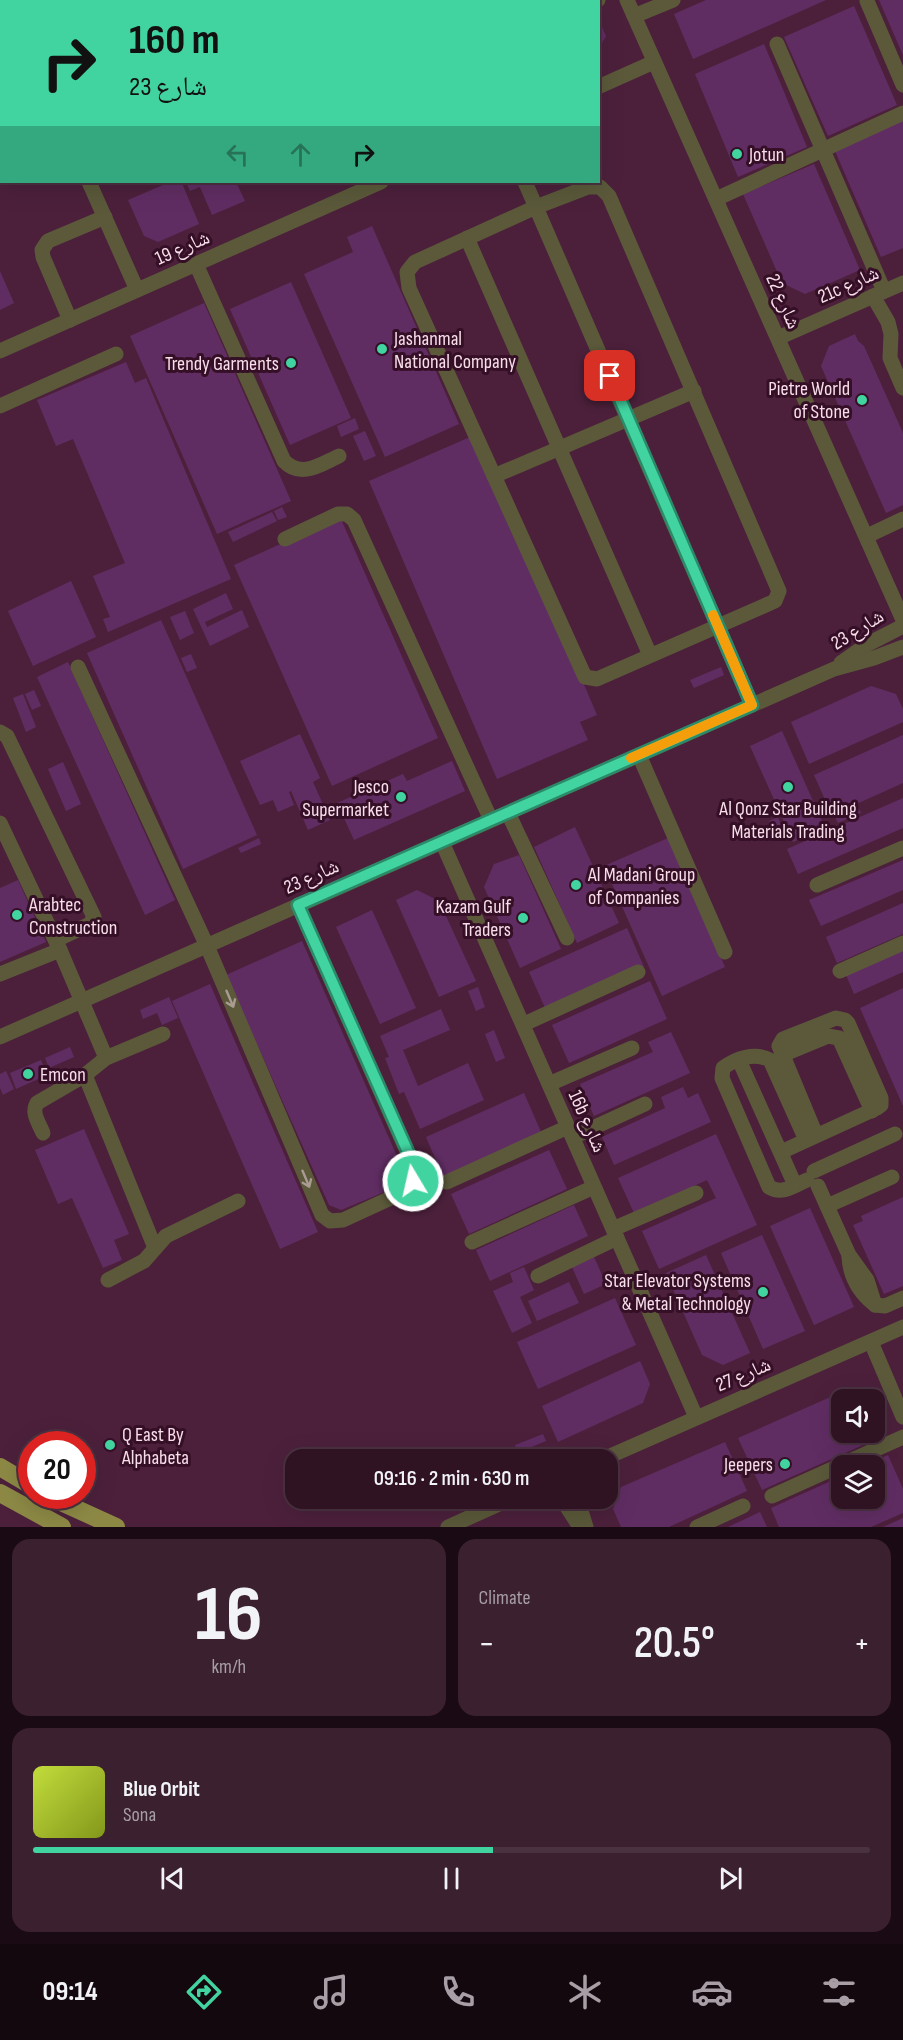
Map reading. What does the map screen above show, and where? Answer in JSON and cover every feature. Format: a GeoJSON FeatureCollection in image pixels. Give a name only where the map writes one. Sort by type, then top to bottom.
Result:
{"type":"FeatureCollection","features":[{"type":"Feature","properties":{"kind":"main road"},"geometry":{"type":"LineString","coordinates":[[0,1467],[18,1478]]}},
{"type":"Feature","properties":{"kind":"main road"},"geometry":{"type":"LineString","coordinates":[[0,1493],[62,1527]]}},
{"type":"Feature","properties":{"kind":"main road"},"geometry":{"type":"LineString","coordinates":[[77,1509],[116,1527]]}},
{"type":"Feature","properties":{"kind":"street","name":"شارع 22"},"geometry":{"type":"LineString","coordinates":[[627,0],[903,620]]}},
{"type":"Feature","properties":{"kind":"street"},"geometry":{"type":"LineString","coordinates":[[634,16],[673,0]]}},
{"type":"Feature","properties":{"kind":"street"},"geometry":{"type":"LineString","coordinates":[[867,1],[903,85]]}},
{"type":"Feature","properties":{"kind":"street"},"geometry":{"type":"LineString","coordinates":[[777,44],[823,150],[879,294],[890,328],[902,383]]}},
{"type":"Feature","properties":{"kind":"street"},"geometry":{"type":"LineString","coordinates":[[600,86],[654,62]]}},
{"type":"Feature","properties":{"kind":"street"},"geometry":{"type":"LineString","coordinates":[[716,199],[903,113]]}},
{"type":"Feature","properties":{"kind":"street"},"geometry":{"type":"LineString","coordinates":[[89,183],[137,290]]}},
{"type":"Feature","properties":{"kind":"street","name":"شارع 19"},"geometry":{"type":"LineString","coordinates":[[0,351],[379,183]]}},
{"type":"Feature","properties":{"kind":"street"},"geometry":{"type":"LineString","coordinates":[[525,183],[752,705]]}},
{"type":"Feature","properties":{"kind":"street"},"geometry":{"type":"LineString","coordinates":[[588,187],[600,188],[609,196],[779,591],[775,601],[597,679],[585,677],[409,288],[407,272],[414,262],[536,207],[588,187]]}},
{"type":"Feature","properties":{"kind":"street"},"geometry":{"type":"LineString","coordinates":[[70,320],[42,257],[42,250],[48,242],[105,217]]}},
{"type":"Feature","properties":{"kind":"street"},"geometry":{"type":"LineString","coordinates":[[467,238],[650,656]]}},
{"type":"Feature","properties":{"kind":"street"},"geometry":{"type":"LineString","coordinates":[[196,264],[284,461],[295,469],[308,470],[339,456]]}},
{"type":"Feature","properties":{"kind":"street","name":"21c شارع"},"geometry":{"type":"LineString","coordinates":[[778,338],[903,283]]}},
{"type":"Feature","properties":{"kind":"street"},"geometry":{"type":"LineString","coordinates":[[0,406],[116,354]]}},
{"type":"Feature","properties":{"kind":"street"},"geometry":{"type":"LineString","coordinates":[[494,476],[694,391]]}},
{"type":"Feature","properties":{"kind":"street"},"geometry":{"type":"LineString","coordinates":[[285,539],[338,514],[347,514],[354,520],[491,820]]}},
{"type":"Feature","properties":{"kind":"street"},"geometry":{"type":"LineString","coordinates":[[867,536],[903,519]]}},
{"type":"Feature","properties":{"kind":"street","name":"شارع 23"},"geometry":{"type":"LineString","coordinates":[[834,669],[868,644],[903,626]]}},
{"type":"Feature","properties":{"kind":"street","name":"شارع 23"},"geometry":{"type":"LineString","coordinates":[[0,1037],[834,669],[903,647]]}},
{"type":"Feature","properties":{"kind":"street"},"geometry":{"type":"LineString","coordinates":[[78,667],[207,946],[322,1215],[330,1221],[343,1220],[400,1195],[411,1186],[415,1174],[414,1167],[298,905]]}},
{"type":"Feature","properties":{"kind":"street"},"geometry":{"type":"LineString","coordinates":[[0,732],[7,736],[94,916],[90,924],[58,945],[0,974]]}},
{"type":"Feature","properties":{"kind":"street"},"geometry":{"type":"LineString","coordinates":[[639,755],[725,952]]}},
{"type":"Feature","properties":{"kind":"street"},"geometry":{"type":"LineString","coordinates":[[508,813],[567,938]]}},
{"type":"Feature","properties":{"kind":"street"},"geometry":{"type":"LineString","coordinates":[[0,823],[5,846],[58,945],[106,1058]]}},
{"type":"Feature","properties":{"kind":"street","name":"16b شارع"},"geometry":{"type":"LineString","coordinates":[[442,842],[696,1417]]}},
{"type":"Feature","properties":{"kind":"street"},"geometry":{"type":"LineString","coordinates":[[817,885],[903,848]]}},
{"type":"Feature","properties":{"kind":"street"},"geometry":{"type":"LineString","coordinates":[[840,971],[903,943]]}},
{"type":"Feature","properties":{"kind":"street"},"geometry":{"type":"LineString","coordinates":[[524,1024],[638,972]]}},
{"type":"Feature","properties":{"kind":"street"},"geometry":{"type":"LineString","coordinates":[[781,1152],[880,1107],[881,1098],[845,1020],[836,1018],[783,1039],[779,1046],[806,1140]]}},
{"type":"Feature","properties":{"kind":"street"},"geometry":{"type":"LineString","coordinates":[[43,1133],[35,1115],[35,1106],[38,1103],[84,1075],[106,1058],[163,1034]]}},
{"type":"Feature","properties":{"kind":"street"},"geometry":{"type":"LineString","coordinates":[[549,1084],[632,1048]]}},
{"type":"Feature","properties":{"kind":"street"},"geometry":{"type":"LineString","coordinates":[[806,1140],[758,1056],[739,1060],[726,1066],[722,1071],[722,1078],[767,1184],[772,1189],[779,1191],[808,1180],[895,1134]]}},
{"type":"Feature","properties":{"kind":"street"},"geometry":{"type":"LineString","coordinates":[[739,1060],[781,1152],[808,1180],[827,1206],[849,1255],[858,1287],[875,1305],[885,1306],[903,1298]]}},
{"type":"Feature","properties":{"kind":"street"},"geometry":{"type":"LineString","coordinates":[[84,1075],[155,1248]]}},
{"type":"Feature","properties":{"kind":"street"},"geometry":{"type":"LineString","coordinates":[[447,1182],[645,1104]]}},
{"type":"Feature","properties":{"kind":"street"},"geometry":{"type":"LineString","coordinates":[[827,1206],[892,1177]]}},
{"type":"Feature","properties":{"kind":"street"},"geometry":{"type":"LineString","coordinates":[[472,1242],[594,1187]]}},
{"type":"Feature","properties":{"kind":"street"},"geometry":{"type":"LineString","coordinates":[[538,1276],[696,1193]]}},
{"type":"Feature","properties":{"kind":"street"},"geometry":{"type":"LineString","coordinates":[[108,1281],[144,1261],[166,1236],[238,1201]]}},
{"type":"Feature","properties":{"kind":"street","name":"شارع 27"},"geometry":{"type":"LineString","coordinates":[[618,1452],[903,1328]]}},
{"type":"Feature","properties":{"kind":"street"},"geometry":{"type":"LineString","coordinates":[[871,1342],[903,1417]]}},
{"type":"Feature","properties":{"kind":"street"},"geometry":{"type":"LineString","coordinates":[[772,1496],[903,1437]]}},
{"type":"Feature","properties":{"kind":"street"},"geometry":{"type":"LineString","coordinates":[[697,1527],[743,1506]]}},
{"type":"Feature","properties":{"kind":"street"},"geometry":{"type":"LineString","coordinates":[[448,1527],[488,1509]]}},
{"type":"Feature","properties":{"kind":"street"},"geometry":{"type":"LineString","coordinates":[[568,1509],[579,1527]]}},
{"type":"Feature","properties":{"kind":"street"},"geometry":{"type":"LineString","coordinates":[[580,1509],[586,1527]]}},
{"type":"Feature","properties":{"kind":"shaded area"},"geometry":{"type":"Polygon","coordinates":[[[600,0],[903,0],[903,1527],[0,1527],[0,183],[600,183],[600,0]]]}},
{"type":"Feature","properties":{"kind":"building"},"geometry":{"type":"Polygon","coordinates":[[[706,0],[826,0],[693,59],[674,14],[706,0]]]}},
{"type":"Feature","properties":{"kind":"building"},"geometry":{"type":"Polygon","coordinates":[[[879,0],[903,0],[903,55],[879,0]]]}},
{"type":"Feature","properties":{"kind":"building"},"geometry":{"type":"Polygon","coordinates":[[[854,6],[897,105],[828,136],[784,37],[854,6]]]}},
{"type":"Feature","properties":{"kind":"building"},"geometry":{"type":"Polygon","coordinates":[[[600,22],[606,36],[600,46],[600,22]]]}},
{"type":"Feature","properties":{"kind":"building"},"geometry":{"type":"Polygon","coordinates":[[[764,44],[807,147],[738,177],[695,74],[764,44]]]}},
{"type":"Feature","properties":{"kind":"building"},"geometry":{"type":"Polygon","coordinates":[[[903,120],[903,248],[881,257],[835,151],[903,120]]]}},
{"type":"Feature","properties":{"kind":"building"},"geometry":{"type":"Polygon","coordinates":[[[814,164],[860,270],[805,294],[782,283],[743,194],[814,164]]]}},
{"type":"Feature","properties":{"kind":"building"},"geometry":{"type":"Polygon","coordinates":[[[168,183],[179,185],[182,183],[199,224],[158,242],[144,236],[128,200],[168,183]]]}},
{"type":"Feature","properties":{"kind":"building"},"geometry":{"type":"Polygon","coordinates":[[[186,183],[236,183],[245,201],[212,215],[200,187],[190,191],[186,183]]]}},
{"type":"Feature","properties":{"kind":"building","name":"Jashanmal National Company"},"geometry":{"type":"Polygon","coordinates":[[[372,226],[459,424],[385,457],[304,274],[353,252],[347,237],[372,226]]]}},
{"type":"Feature","properties":{"kind":"building"},"geometry":{"type":"Polygon","coordinates":[[[0,271],[14,303],[0,310],[0,271]]]}},
{"type":"Feature","properties":{"kind":"building","name":"Trendy Garments"},"geometry":{"type":"Polygon","coordinates":[[[291,282],[351,418],[290,445],[230,309],[291,282]]]}},
{"type":"Feature","properties":{"kind":"building"},"geometry":{"type":"Polygon","coordinates":[[[204,303],[291,501],[217,534],[130,336],[204,303]]]}},
{"type":"Feature","properties":{"kind":"building","name":"Pietre World of Stone"},"geometry":{"type":"Polygon","coordinates":[[[855,334],[864,346],[903,433],[903,505],[886,513],[821,366],[829,346],[855,334]]]}},
{"type":"Feature","properties":{"kind":"building"},"geometry":{"type":"Polygon","coordinates":[[[126,362],[135,383],[146,378],[231,579],[108,632],[103,619],[110,617],[93,576],[125,563],[73,439],[56,446],[37,400],[126,362]]]}},
{"type":"Feature","properties":{"kind":"building"},"geometry":{"type":"Polygon","coordinates":[[[355,418],[359,429],[341,437],[337,426],[355,418]]]}},
{"type":"Feature","properties":{"kind":"building"},"geometry":{"type":"Polygon","coordinates":[[[365,431],[376,456],[364,461],[353,436],[365,431]]]}},
{"type":"Feature","properties":{"kind":"building"},"geometry":{"type":"Polygon","coordinates":[[[477,434],[597,715],[580,722],[588,740],[497,779],[369,481],[477,434]]]}},
{"type":"Feature","properties":{"kind":"building"},"geometry":{"type":"Polygon","coordinates":[[[282,507],[287,517],[278,520],[274,511],[282,507]]]}},
{"type":"Feature","properties":{"kind":"building"},"geometry":{"type":"Polygon","coordinates":[[[272,512],[277,521],[233,542],[228,532],[272,512]]]}},
{"type":"Feature","properties":{"kind":"building"},"geometry":{"type":"Polygon","coordinates":[[[340,517],[438,738],[332,786],[234,565],[340,517]]]}},
{"type":"Feature","properties":{"kind":"building"},"geometry":{"type":"Polygon","coordinates":[[[71,581],[96,637],[33,666],[8,611],[71,581]]]}},
{"type":"Feature","properties":{"kind":"building"},"geometry":{"type":"Polygon","coordinates":[[[226,593],[233,609],[205,622],[207,627],[242,610],[249,627],[210,646],[193,609],[226,593]]]}},
{"type":"Feature","properties":{"kind":"building"},"geometry":{"type":"Polygon","coordinates":[[[185,611],[194,633],[180,640],[170,617],[185,611]]]}},
{"type":"Feature","properties":{"kind":"building"},"geometry":{"type":"Polygon","coordinates":[[[161,620],[257,835],[183,869],[87,653],[161,620]]]}},
{"type":"Feature","properties":{"kind":"building"},"geometry":{"type":"Polygon","coordinates":[[[191,654],[197,668],[187,672],[181,658],[191,654]]]}},
{"type":"Feature","properties":{"kind":"building"},"geometry":{"type":"Polygon","coordinates":[[[68,662],[175,900],[145,915],[37,677],[68,662]]]}},
{"type":"Feature","properties":{"kind":"building"},"geometry":{"type":"Polygon","coordinates":[[[721,667],[724,675],[694,688],[690,680],[721,667]]]}},
{"type":"Feature","properties":{"kind":"building"},"geometry":{"type":"Polygon","coordinates":[[[871,686],[896,694],[903,709],[903,722],[809,764],[791,722],[871,686]]]}},
{"type":"Feature","properties":{"kind":"building"},"geometry":{"type":"Polygon","coordinates":[[[34,690],[41,706],[32,710],[25,694],[34,690]]]}},
{"type":"Feature","properties":{"kind":"building"},"geometry":{"type":"Polygon","coordinates":[[[23,694],[36,727],[26,732],[13,698],[23,694]]]}},
{"type":"Feature","properties":{"kind":"building","name":"Al Qonz Star Building Materials Trading"},"geometry":{"type":"Polygon","coordinates":[[[782,731],[825,828],[793,842],[750,746],[782,731]]]}},
{"type":"Feature","properties":{"kind":"building"},"geometry":{"type":"Polygon","coordinates":[[[300,734],[320,778],[313,782],[330,820],[308,830],[291,791],[289,792],[294,805],[278,812],[273,800],[260,805],[240,761],[300,734]]]}},
{"type":"Feature","properties":{"kind":"building"},"geometry":{"type":"Polygon","coordinates":[[[903,735],[903,783],[832,815],[814,775],[903,735]]]}},
{"type":"Feature","properties":{"kind":"building","name":"Jesco Supermarket"},"geometry":{"type":"Polygon","coordinates":[[[452,761],[465,791],[354,840],[337,803],[403,774],[407,781],[452,761]]]}},
{"type":"Feature","properties":{"kind":"building"},"geometry":{"type":"Polygon","coordinates":[[[63,762],[81,804],[66,811],[48,769],[63,762]]]}},
{"type":"Feature","properties":{"kind":"building"},"geometry":{"type":"Polygon","coordinates":[[[903,798],[903,828],[798,874],[787,849],[903,798]]]}},
{"type":"Feature","properties":{"kind":"building"},"geometry":{"type":"Polygon","coordinates":[[[858,807],[861,813],[838,823],[835,817],[858,807]]]}},
{"type":"Feature","properties":{"kind":"building"},"geometry":{"type":"Polygon","coordinates":[[[778,817],[785,837],[776,840],[769,821],[778,817]]]}},
{"type":"Feature","properties":{"kind":"building","name":"Al Madani Group of Companies"},"geometry":{"type":"Polygon","coordinates":[[[575,827],[619,923],[577,943],[534,847],[575,827]]]}},
{"type":"Feature","properties":{"kind":"building"},"geometry":{"type":"Polygon","coordinates":[[[259,838],[261,844],[241,853],[238,848],[259,838]]]}},
{"type":"Feature","properties":{"kind":"building"},"geometry":{"type":"Polygon","coordinates":[[[668,838],[725,967],[662,996],[604,866],[668,838]]]}},
{"type":"Feature","properties":{"kind":"building","name":"Kazam Gulf Traders"},"geometry":{"type":"Polygon","coordinates":[[[519,855],[561,949],[520,968],[484,887],[494,864],[519,855]]]}},
{"type":"Feature","properties":{"kind":"building"},"geometry":{"type":"Polygon","coordinates":[[[903,860],[903,890],[821,926],[809,900],[903,860]]]}},
{"type":"Feature","properties":{"kind":"building","name":"Arabtec Construction"},"geometry":{"type":"Polygon","coordinates":[[[18,880],[46,942],[0,962],[0,888],[18,880]]]}},
{"type":"Feature","properties":{"kind":"building"},"geometry":{"type":"Polygon","coordinates":[[[417,890],[439,901],[476,981],[439,997],[396,900],[417,890]]]}},
{"type":"Feature","properties":{"kind":"building"},"geometry":{"type":"Polygon","coordinates":[[[903,903],[903,934],[837,963],[826,937],[903,903]]]}},
{"type":"Feature","properties":{"kind":"building"},"geometry":{"type":"Polygon","coordinates":[[[372,910],[416,1008],[380,1024],[336,927],[372,910]]]}},
{"type":"Feature","properties":{"kind":"building"},"geometry":{"type":"Polygon","coordinates":[[[627,928],[644,967],[546,1010],[529,972],[627,928]]]}},
{"type":"Feature","properties":{"kind":"building"},"geometry":{"type":"Polygon","coordinates":[[[302,941],[404,1172],[399,1186],[341,1210],[329,1205],[226,975],[302,941]]]}},
{"type":"Feature","properties":{"kind":"building"},"geometry":{"type":"Polygon","coordinates":[[[903,943],[903,972],[854,994],[844,970],[903,943]]]}},
{"type":"Feature","properties":{"kind":"building"},"geometry":{"type":"Polygon","coordinates":[[[650,981],[667,1019],[569,1063],[552,1025],[650,981]]]}},
{"type":"Feature","properties":{"kind":"building"},"geometry":{"type":"Polygon","coordinates":[[[210,984],[318,1232],[280,1249],[172,1001],[210,984]]]}},
{"type":"Feature","properties":{"kind":"building"},"geometry":{"type":"Polygon","coordinates":[[[478,987],[485,1007],[476,1011],[468,991],[478,987]]]}},
{"type":"Feature","properties":{"kind":"building"},"geometry":{"type":"Polygon","coordinates":[[[903,988],[903,1106],[860,1008],[903,988]]]}},
{"type":"Feature","properties":{"kind":"building"},"geometry":{"type":"Polygon","coordinates":[[[169,997],[178,1018],[162,1025],[157,1013],[143,1019],[140,1010],[169,997]]]}},
{"type":"Feature","properties":{"kind":"building"},"geometry":{"type":"Polygon","coordinates":[[[441,1009],[450,1030],[403,1050],[418,1086],[468,1063],[484,1100],[420,1129],[404,1092],[399,1094],[385,1058],[389,1057],[380,1036],[441,1009]]]}},
{"type":"Feature","properties":{"kind":"building"},"geometry":{"type":"Polygon","coordinates":[[[494,1030],[505,1058],[496,1062],[485,1034],[494,1030]]]}},
{"type":"Feature","properties":{"kind":"building"},"geometry":{"type":"Polygon","coordinates":[[[671,1032],[690,1073],[594,1116],[580,1084],[653,1052],[648,1042],[671,1032]]]}},
{"type":"Feature","properties":{"kind":"building"},"geometry":{"type":"Polygon","coordinates":[[[70,1047],[74,1057],[49,1068],[45,1058],[70,1047]]]}},
{"type":"Feature","properties":{"kind":"building","name":"Emcon"},"geometry":{"type":"Polygon","coordinates":[[[41,1060],[47,1075],[16,1089],[10,1073],[41,1060]]]}},
{"type":"Feature","properties":{"kind":"building"},"geometry":{"type":"Polygon","coordinates":[[[6,1071],[14,1089],[3,1095],[0,1088],[0,1074],[6,1071]]]}},
{"type":"Feature","properties":{"kind":"building"},"geometry":{"type":"Polygon","coordinates":[[[683,1087],[688,1098],[698,1093],[711,1122],[614,1165],[602,1137],[665,1108],[661,1097],[683,1087]]]}},
{"type":"Feature","properties":{"kind":"building"},"geometry":{"type":"Polygon","coordinates":[[[524,1093],[541,1132],[443,1177],[426,1137],[524,1093]]]}},
{"type":"Feature","properties":{"kind":"building"},"geometry":{"type":"Polygon","coordinates":[[[84,1129],[129,1234],[114,1240],[122,1260],[103,1268],[72,1198],[58,1204],[35,1150],[84,1129]]]}},
{"type":"Feature","properties":{"kind":"building"},"geometry":{"type":"Polygon","coordinates":[[[716,1134],[757,1225],[659,1269],[642,1231],[716,1198],[707,1180],[634,1213],[618,1178],[716,1134]]]}},
{"type":"Feature","properties":{"kind":"building"},"geometry":{"type":"Polygon","coordinates":[[[549,1150],[567,1189],[469,1234],[451,1194],[549,1150]]]}},
{"type":"Feature","properties":{"kind":"building"},"geometry":{"type":"Polygon","coordinates":[[[903,1197],[903,1286],[884,1294],[853,1225],[863,1221],[861,1216],[903,1197]]]}},
{"type":"Feature","properties":{"kind":"building"},"geometry":{"type":"Polygon","coordinates":[[[574,1205],[588,1236],[490,1281],[476,1250],[574,1205]]]}},
{"type":"Feature","properties":{"kind":"building"},"geometry":{"type":"Polygon","coordinates":[[[810,1208],[854,1307],[814,1325],[770,1226],[810,1208]]]}},
{"type":"Feature","properties":{"kind":"building","name":"Star Elevator Systems & Metal Technology"},"geometry":{"type":"Polygon","coordinates":[[[762,1235],[805,1331],[763,1349],[721,1253],[762,1235]]]}},
{"type":"Feature","properties":{"kind":"building"},"geometry":{"type":"Polygon","coordinates":[[[706,1255],[750,1353],[723,1365],[702,1355],[666,1273],[706,1255]]]}},
{"type":"Feature","properties":{"kind":"building"},"geometry":{"type":"Polygon","coordinates":[[[594,1257],[606,1284],[584,1294],[572,1267],[594,1257]]]}},
{"type":"Feature","properties":{"kind":"building"},"geometry":{"type":"Polygon","coordinates":[[[524,1267],[534,1290],[520,1297],[532,1323],[512,1333],[493,1291],[513,1282],[510,1273],[524,1267]]]}},
{"type":"Feature","properties":{"kind":"building"},"geometry":{"type":"Polygon","coordinates":[[[569,1282],[579,1303],[537,1321],[528,1301],[569,1282]]]}},
{"type":"Feature","properties":{"kind":"building"},"geometry":{"type":"Polygon","coordinates":[[[615,1298],[636,1345],[538,1389],[517,1342],[615,1298]]]}},
{"type":"Feature","properties":{"kind":"building"},"geometry":{"type":"Polygon","coordinates":[[[640,1361],[650,1384],[643,1403],[558,1442],[542,1406],[640,1361]]]}},
{"type":"Feature","properties":{"kind":"building","name":"Jeepers"},"geometry":{"type":"Polygon","coordinates":[[[831,1397],[831,1443],[868,1443],[841,1455],[831,1455],[831,1459],[762,1490],[738,1438],[831,1397]]]}},
{"type":"Feature","properties":{"kind":"building"},"geometry":{"type":"Polygon","coordinates":[[[543,1434],[546,1441],[527,1449],[516,1449],[515,1445],[543,1434]]]}},
{"type":"Feature","properties":{"kind":"building"},"geometry":{"type":"Polygon","coordinates":[[[725,1442],[747,1491],[669,1527],[621,1527],[613,1509],[618,1509],[618,1495],[621,1487],[725,1442]]]}},
{"type":"Feature","properties":{"kind":"building"},"geometry":{"type":"Polygon","coordinates":[[[888,1455],[903,1489],[903,1513],[871,1527],[779,1527],[771,1508],[831,1481],[831,1509],[885,1509],[885,1456],[888,1455]]]}},
{"type":"Feature","properties":{"kind":"building"},"geometry":{"type":"Polygon","coordinates":[[[760,1512],[767,1527],[728,1527],[760,1512]]]}},
{"type":"Feature","properties":{"kind":"building"},"geometry":{"type":"Polygon","coordinates":[[[903,1518],[903,1527],[883,1527],[903,1518]]]}},
{"type":"Feature","properties":{"kind":"slow traffic"},"geometry":{"type":"LineString","coordinates":[[631,758],[752,705],[713,615]]}},
{"type":"Feature","properties":{"kind":"place","name":"Jotun"},"geometry":{"type":"Point","coordinates":[737,154]}},
{"type":"Feature","properties":{"kind":"place","name":"Jashanmal National Company"},"geometry":{"type":"Point","coordinates":[382,349]}},
{"type":"Feature","properties":{"kind":"place","name":"Trendy Garments"},"geometry":{"type":"Point","coordinates":[291,363]}},
{"type":"Feature","properties":{"kind":"place","name":"Pietre World of Stone"},"geometry":{"type":"Point","coordinates":[862,400]}},
{"type":"Feature","properties":{"kind":"place","name":"Al Qonz Star Building Materials Trading"},"geometry":{"type":"Point","coordinates":[788,787]}},
{"type":"Feature","properties":{"kind":"place","name":"Jesco Supermarket"},"geometry":{"type":"Point","coordinates":[401,797]}},
{"type":"Feature","properties":{"kind":"place","name":"Al Madani Group of Companies"},"geometry":{"type":"Point","coordinates":[576,885]}},
{"type":"Feature","properties":{"kind":"place","name":"Arabtec Construction"},"geometry":{"type":"Point","coordinates":[17,915]}},
{"type":"Feature","properties":{"kind":"place","name":"Kazam Gulf Traders"},"geometry":{"type":"Point","coordinates":[523,918]}},
{"type":"Feature","properties":{"kind":"place","name":"Emcon"},"geometry":{"type":"Point","coordinates":[28,1074]}},
{"type":"Feature","properties":{"kind":"place","name":"Star Elevator Systems & Metal Technology"},"geometry":{"type":"Point","coordinates":[763,1292]}},
{"type":"Feature","properties":{"kind":"place","name":"Q East By Alphabeta"},"geometry":{"type":"Point","coordinates":[110,1445]}},
{"type":"Feature","properties":{"kind":"place","name":"Jeepers"},"geometry":{"type":"Point","coordinates":[785,1464]}},
{"type":"Feature","properties":{"kind":"route"},"geometry":{"type":"LineString","coordinates":[[413,1181],[415,1174],[412,1161],[298,905],[752,705],[610,376]]}}]}
